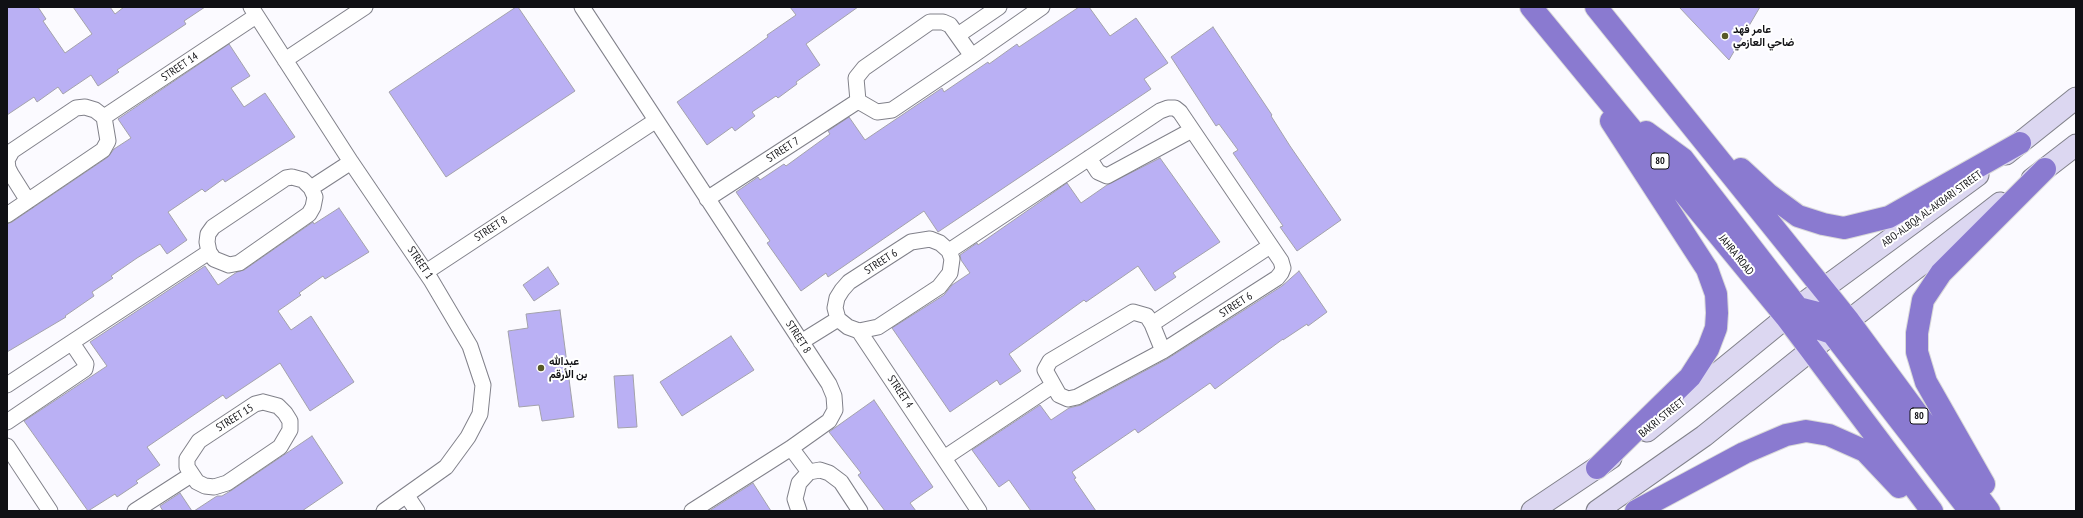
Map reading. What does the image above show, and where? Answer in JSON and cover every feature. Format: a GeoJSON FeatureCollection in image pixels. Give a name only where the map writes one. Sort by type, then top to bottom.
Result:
{"type":"FeatureCollection","features":[{"type":"Feature","properties":{"kind":"highway"},"geometry":{"type":"LineString","coordinates":[[1531,7],[1619,112],[1683,159],[1792,312],[1811,350],[1932,511]]}},
{"type":"Feature","properties":{"kind":"highway","name":"80"},"geometry":{"type":"LineString","coordinates":[[1596,7],[1823,289],[1840,327],[1989,511]]}},
{"type":"Feature","properties":{"kind":"highway"},"geometry":{"type":"LineString","coordinates":[[1557,37],[1707,269],[1716,294],[1716,328],[1708,349],[1690,377],[1597,468]]}},
{"type":"Feature","properties":{"kind":"highway"},"geometry":{"type":"LineString","coordinates":[[1640,61],[1734,162],[1768,194],[1798,216],[1823,224],[1844,228],[1889,217],[2020,143]]}},
{"type":"Feature","properties":{"kind":"highway"},"geometry":{"type":"LineString","coordinates":[[2000,511],[1926,382],[1917,352],[1917,333],[1923,300],[1941,273],[2045,169]]}},
{"type":"Feature","properties":{"kind":"highway"},"geometry":{"type":"LineString","coordinates":[[1792,312],[1840,327],[1970,511]]}},
{"type":"Feature","properties":{"kind":"highway"},"geometry":{"type":"LineString","coordinates":[[1636,511],[1744,454],[1786,435],[1806,432],[1829,435],[1865,451],[1922,511]]}},
{"type":"Feature","properties":{"kind":"main road","name":"ABO-ALBQA AL-AKBARI STREET"},"geometry":{"type":"LineString","coordinates":[[1792,312],[2020,143],[2076,98]]}},
{"type":"Feature","properties":{"kind":"main road"},"geometry":{"type":"LineString","coordinates":[[1597,511],[1704,436],[1840,327],[2076,145]]}},
{"type":"Feature","properties":{"kind":"main road","name":"BAKRI STREET"},"geometry":{"type":"LineString","coordinates":[[1532,511],[1597,468],[1648,430],[1792,312]]}},
{"type":"Feature","properties":{"kind":"street"},"geometry":{"type":"LineString","coordinates":[[285,60],[365,7]]}},
{"type":"Feature","properties":{"kind":"street","name":"STREET 8"},"geometry":{"type":"LineString","coordinates":[[582,7],[655,121],[802,342],[829,384],[834,396],[835,410],[829,421],[791,448],[692,511]]}},
{"type":"Feature","properties":{"kind":"street"},"geometry":{"type":"LineString","coordinates":[[958,35],[999,7]]}},
{"type":"Feature","properties":{"kind":"street"},"geometry":{"type":"LineString","coordinates":[[972,56],[950,25],[943,22],[930,22],[864,68],[856,78],[858,101],[877,112],[892,110],[972,56],[1042,7]]}},
{"type":"Feature","properties":{"kind":"street","name":"STREET 1"},"geometry":{"type":"LineString","coordinates":[[254,12],[350,162],[426,272],[470,346],[483,385],[480,414],[468,437],[446,467],[384,511]]}},
{"type":"Feature","properties":{"kind":"street","name":"STREET 14"},"geometry":{"type":"LineString","coordinates":[[104,117],[254,12]]}},
{"type":"Feature","properties":{"kind":"street","name":"STREET 7"},"geometry":{"type":"LineString","coordinates":[[707,199],[858,101]]}},
{"type":"Feature","properties":{"kind":"street"},"geometry":{"type":"LineString","coordinates":[[7,215],[28,201],[103,150],[108,141],[104,117],[95,110],[86,107],[76,108],[12,151],[7,160],[9,175],[28,201]]}},
{"type":"Feature","properties":{"kind":"street","name":"STREET 6"},"geometry":{"type":"LineString","coordinates":[[838,319],[835,308],[837,298],[842,290],[850,282],[911,242],[930,239],[940,243],[949,251],[1089,158],[1168,108],[1175,108],[1180,112],[1281,261],[1283,268],[1277,278],[1163,351],[1077,397],[1068,399],[1062,397],[1052,386]]}},
{"type":"Feature","properties":{"kind":"street","name":"STREET 8"},"geometry":{"type":"LineString","coordinates":[[426,272],[655,121]]}},
{"type":"Feature","properties":{"kind":"street"},"geometry":{"type":"LineString","coordinates":[[1089,158],[1098,172],[1107,176],[1192,130]]}},
{"type":"Feature","properties":{"kind":"street"},"geometry":{"type":"LineString","coordinates":[[311,188],[350,162]]}},
{"type":"Feature","properties":{"kind":"street"},"geometry":{"type":"LineString","coordinates":[[298,177],[311,188],[315,197],[313,207],[308,214],[239,263],[229,265],[222,263],[214,258],[209,252],[206,242],[208,234],[213,227],[286,178],[298,177]]}},
{"type":"Feature","properties":{"kind":"street"},"geometry":{"type":"LineString","coordinates":[[1152,324],[1270,246]]}},
{"type":"Feature","properties":{"kind":"street"},"geometry":{"type":"LineString","coordinates":[[859,331],[878,327],[939,287],[950,273],[952,259],[949,251]]}},
{"type":"Feature","properties":{"kind":"street"},"geometry":{"type":"LineString","coordinates":[[7,385],[209,252]]}},
{"type":"Feature","properties":{"kind":"street"},"geometry":{"type":"LineString","coordinates":[[944,458],[1052,386],[1045,370],[1050,361],[1133,312],[1144,314],[1152,324],[1163,351]]}},
{"type":"Feature","properties":{"kind":"street"},"geometry":{"type":"LineString","coordinates":[[802,342],[838,319]]}},
{"type":"Feature","properties":{"kind":"street","name":"STREET 4"},"geometry":{"type":"LineString","coordinates":[[838,319],[848,327],[859,331],[978,511]]}},
{"type":"Feature","properties":{"kind":"street"},"geometry":{"type":"LineString","coordinates":[[7,422],[85,369],[86,364],[72,342]]}},
{"type":"Feature","properties":{"kind":"street","name":"STREET 15"},"geometry":{"type":"LineString","coordinates":[[270,402],[278,406],[285,413],[290,422],[290,430],[280,447],[227,483],[214,487],[205,486],[197,482],[190,475],[187,459],[198,441],[255,404],[270,402]]}},
{"type":"Feature","properties":{"kind":"street"},"geometry":{"type":"LineString","coordinates":[[7,446],[50,511]]}},
{"type":"Feature","properties":{"kind":"street"},"geometry":{"type":"LineString","coordinates":[[791,448],[809,472]]}},
{"type":"Feature","properties":{"kind":"street"},"geometry":{"type":"LineString","coordinates":[[799,511],[795,498],[796,490],[809,472],[820,470],[829,473],[841,482],[860,511]]}},
{"type":"Feature","properties":{"kind":"street"},"geometry":{"type":"LineString","coordinates":[[135,511],[190,475]]}},
{"type":"Feature","properties":{"kind":"street"},"geometry":{"type":"LineString","coordinates":[[407,496],[417,511]]}},
{"type":"Feature","properties":{"kind":"building"},"geometry":{"type":"Polygon","coordinates":[[[7,7],[38,7],[46,19],[43,21],[65,53],[92,34],[73,7],[110,7],[115,14],[124,7],[205,7],[184,21],[186,24],[117,70],[119,72],[98,86],[91,75],[63,94],[58,87],[37,102],[34,97],[7,115],[7,7]]]}},
{"type":"Feature","properties":{"kind":"building"},"geometry":{"type":"Polygon","coordinates":[[[518,7],[575,91],[446,177],[389,92],[518,7]]]}},
{"type":"Feature","properties":{"kind":"building"},"geometry":{"type":"Polygon","coordinates":[[[790,7],[858,7],[806,44],[820,65],[796,82],[797,84],[778,98],[776,96],[752,112],[755,116],[735,131],[732,127],[707,145],[677,102],[768,37],[767,35],[796,15],[790,7]]]}},
{"type":"Feature","properties":{"kind":"building"},"geometry":{"type":"Polygon","coordinates":[[[1079,7],[1089,7],[1110,36],[1136,18],[1168,63],[1144,79],[1151,89],[938,232],[924,211],[828,277],[826,273],[801,291],[767,243],[770,241],[736,192],[758,177],[760,180],[784,164],[786,166],[830,134],[828,131],[849,117],[865,140],[942,88],[944,92],[988,62],[989,64],[1017,44],[1019,47],[1079,7]]]}},
{"type":"Feature","properties":{"kind":"building","name":"عامر فهد ضاحي العازمي"},"geometry":{"type":"Polygon","coordinates":[[[1679,7],[1760,7],[1729,60],[1679,7]]]}},
{"type":"Feature","properties":{"kind":"building"},"geometry":{"type":"Polygon","coordinates":[[[1213,27],[1272,115],[1271,116],[1290,146],[1341,220],[1297,251],[1280,227],[1283,226],[1233,153],[1238,150],[1219,124],[1216,126],[1171,57],[1213,27]]]}},
{"type":"Feature","properties":{"kind":"building"},"geometry":{"type":"Polygon","coordinates":[[[229,44],[250,76],[231,88],[244,107],[265,93],[295,137],[225,182],[223,179],[205,192],[202,189],[168,212],[187,240],[167,254],[160,244],[137,258],[111,276],[113,278],[92,292],[94,296],[65,316],[66,317],[7,352],[7,224],[108,157],[114,149],[131,138],[118,119],[229,44]]]}},
{"type":"Feature","properties":{"kind":"building"},"geometry":{"type":"Polygon","coordinates":[[[1160,158],[1220,242],[1173,273],[1176,277],[1155,291],[1138,266],[1086,302],[1084,300],[1009,354],[1021,371],[1000,385],[997,380],[950,412],[892,328],[944,295],[952,285],[970,273],[961,260],[960,255],[977,243],[978,245],[1067,183],[1081,203],[1107,185],[1160,158]]]}},
{"type":"Feature","properties":{"kind":"building"},"geometry":{"type":"Polygon","coordinates":[[[339,208],[369,252],[325,279],[323,276],[299,293],[301,295],[278,311],[291,330],[311,316],[354,382],[310,411],[280,363],[226,399],[223,395],[147,447],[160,465],[136,481],[138,483],[117,497],[115,494],[88,511],[24,421],[107,366],[90,342],[205,266],[218,285],[237,272],[244,270],[313,222],[314,224],[339,208]]]}},
{"type":"Feature","properties":{"kind":"building"},"geometry":{"type":"Polygon","coordinates":[[[548,267],[559,284],[534,301],[523,285],[548,267]]]}},
{"type":"Feature","properties":{"kind":"building"},"geometry":{"type":"Polygon","coordinates":[[[1299,271],[1327,312],[1308,326],[1307,324],[1283,339],[1215,389],[1210,383],[1138,433],[1135,429],[1072,472],[1076,478],[1074,479],[1096,511],[1031,511],[1009,480],[999,487],[972,450],[1040,405],[1051,420],[1069,408],[1081,405],[1167,359],[1282,286],[1299,271]]]}},
{"type":"Feature","properties":{"kind":"building","name":"عبدالله بن الأرقم"},"geometry":{"type":"Polygon","coordinates":[[[560,310],[574,417],[542,421],[539,405],[519,407],[508,331],[528,328],[526,314],[560,310]]]}},
{"type":"Feature","properties":{"kind":"building"},"geometry":{"type":"Polygon","coordinates":[[[731,336],[754,370],[682,416],[660,382],[731,336]]]}},
{"type":"Feature","properties":{"kind":"building"},"geometry":{"type":"Polygon","coordinates":[[[633,375],[637,427],[618,428],[614,376],[633,375]]]}},
{"type":"Feature","properties":{"kind":"building"},"geometry":{"type":"Polygon","coordinates":[[[874,400],[933,487],[910,503],[916,511],[885,511],[858,475],[861,473],[829,432],[874,400]]]}},
{"type":"Feature","properties":{"kind":"building"},"geometry":{"type":"Polygon","coordinates":[[[312,436],[343,483],[302,511],[194,511],[217,496],[222,496],[232,490],[312,436]]]}},
{"type":"Feature","properties":{"kind":"building"},"geometry":{"type":"Polygon","coordinates":[[[753,483],[771,511],[709,511],[753,483]]]}},
{"type":"Feature","properties":{"kind":"building"},"geometry":{"type":"Polygon","coordinates":[[[180,493],[192,511],[163,511],[160,506],[180,493]]]}},
{"type":"Feature","properties":{"kind":"place","name":"عامر فهد ضاحي العازمي"},"geometry":{"type":"Point","coordinates":[1725,36]}},
{"type":"Feature","properties":{"kind":"place","name":"عبدالله بن الأرقم"},"geometry":{"type":"Point","coordinates":[541,368]}}]}
